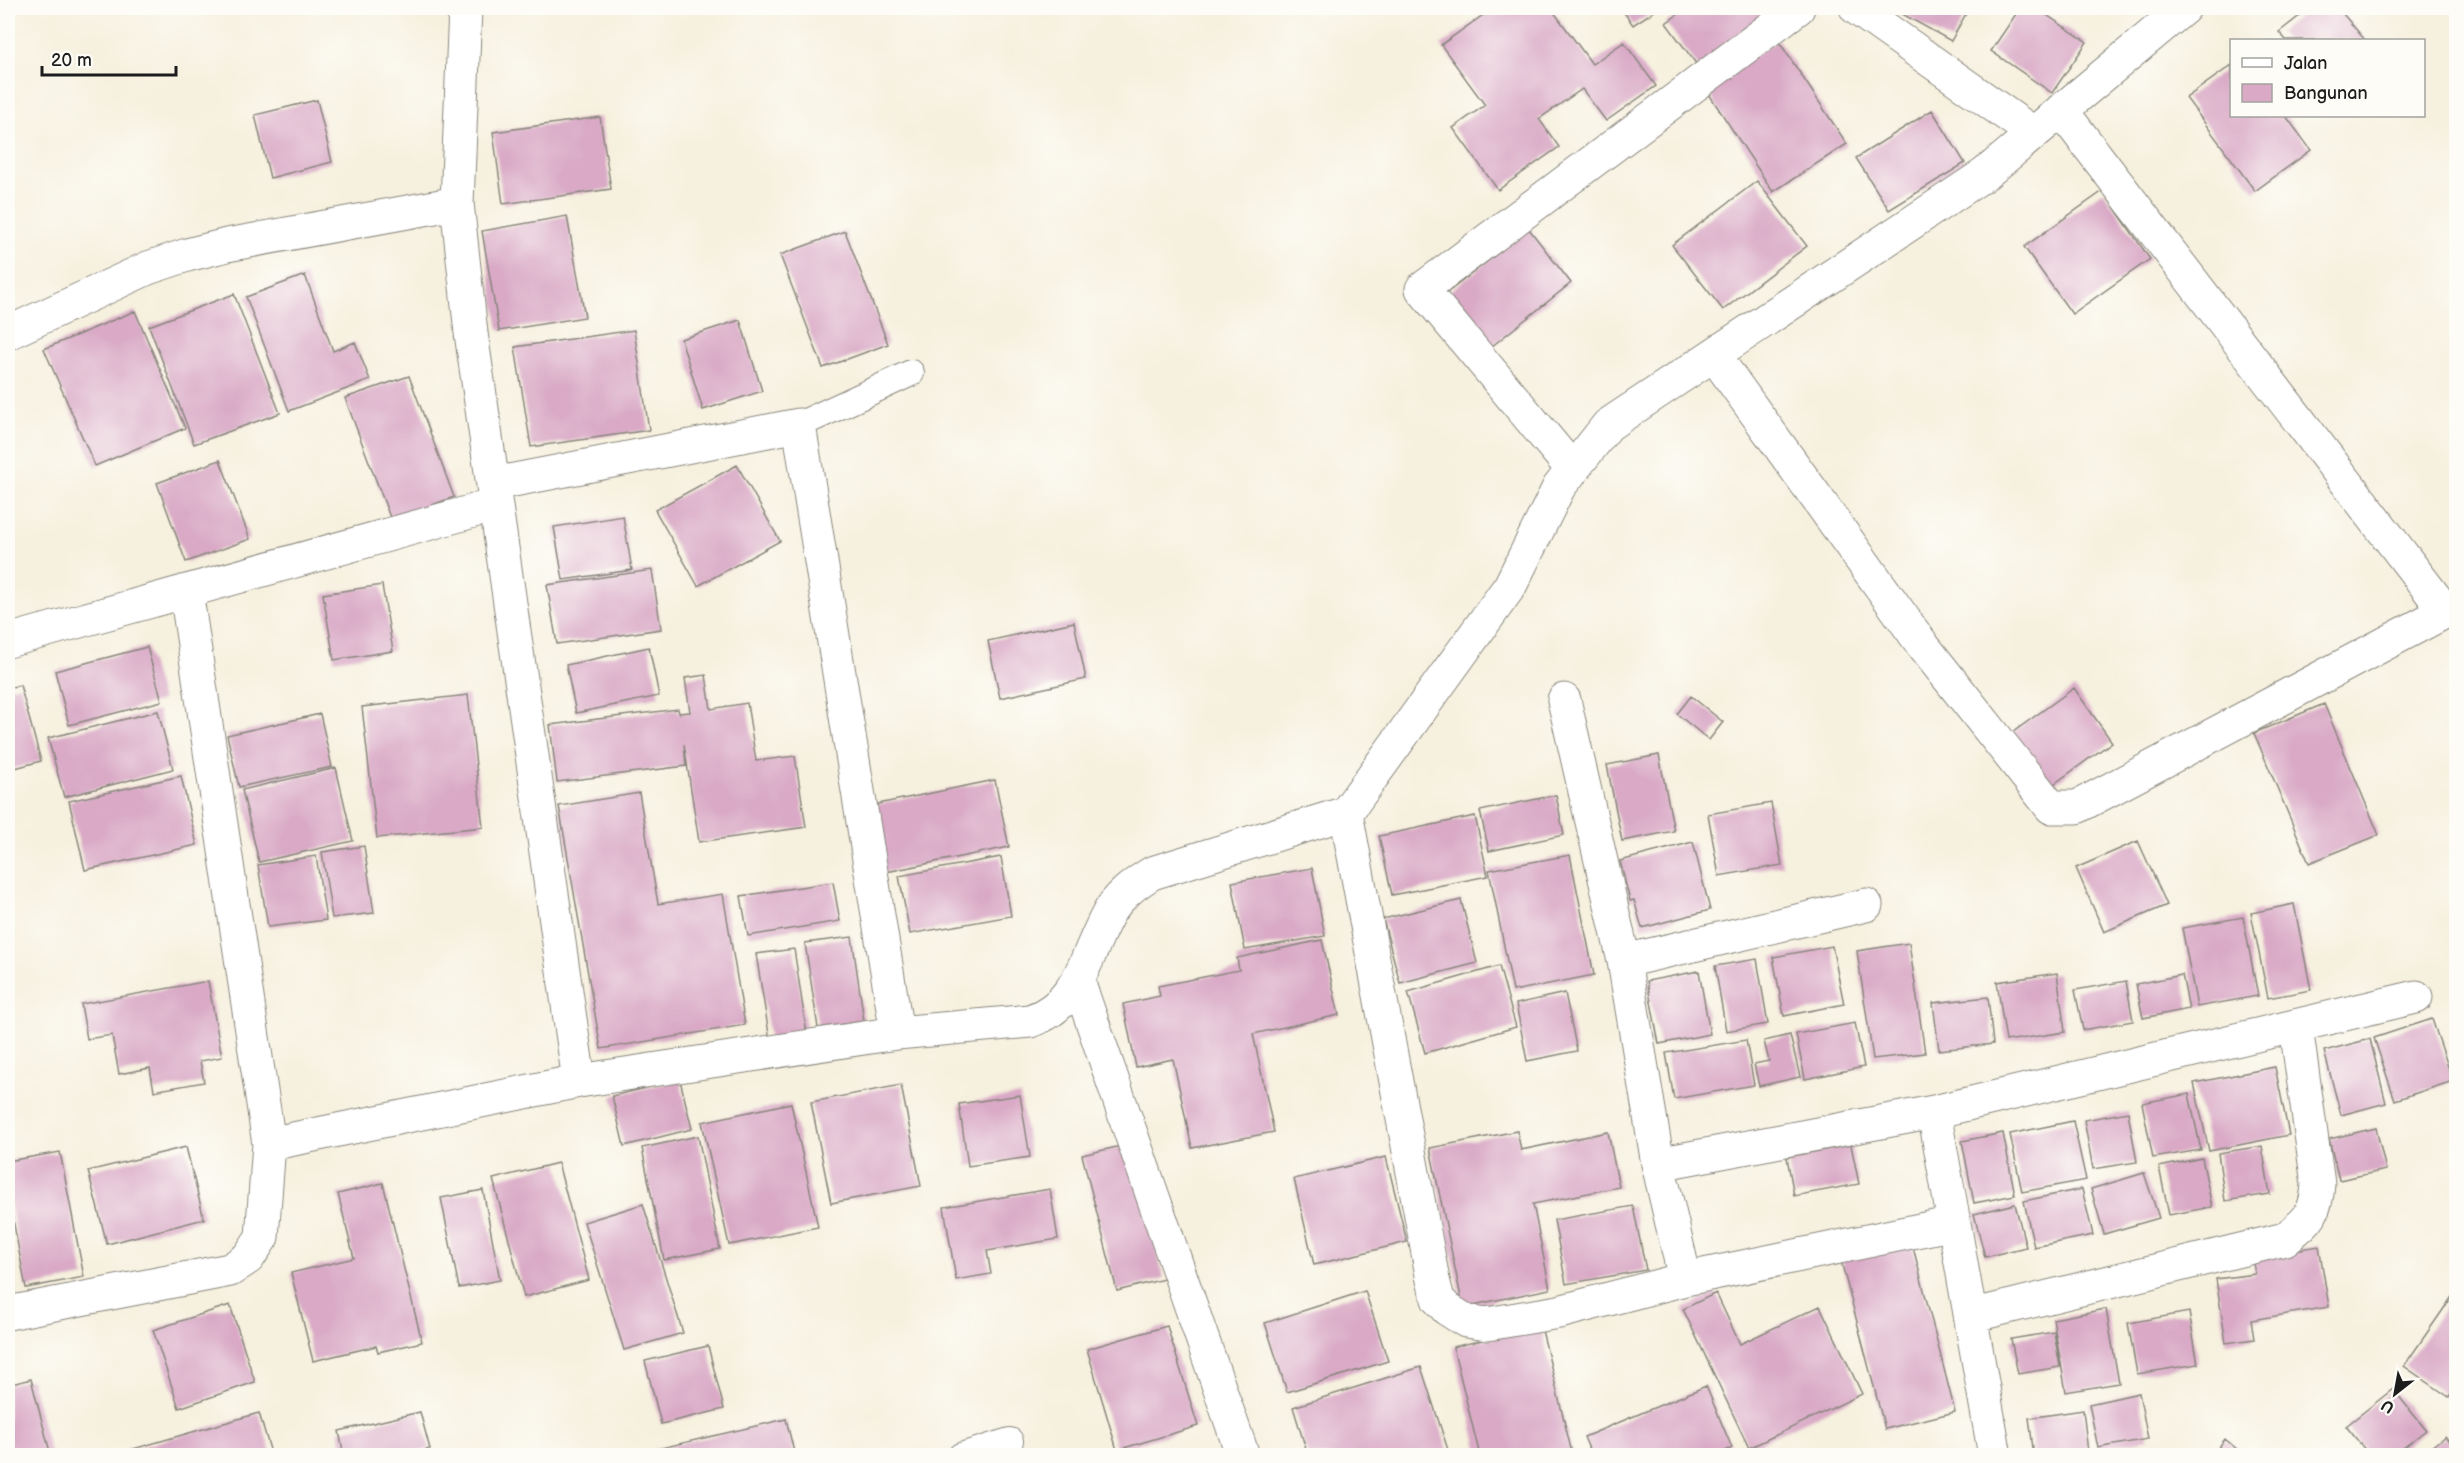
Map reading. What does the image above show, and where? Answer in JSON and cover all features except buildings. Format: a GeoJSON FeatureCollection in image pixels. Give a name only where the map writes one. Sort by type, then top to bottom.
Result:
{"type":"FeatureCollection","features":[{"type":"Feature","properties":{"kind":"street"},"geometry":{"type":"LineString","coordinates":[[465,8],[457,203],[471,333],[579,1081]]}},
{"type":"Feature","properties":{"kind":"street"},"geometry":{"type":"LineString","coordinates":[[1573,470],[1422,289],[1798,8]]}},
{"type":"Feature","properties":{"kind":"street"},"geometry":{"type":"LineString","coordinates":[[1856,8],[2033,134]]}},
{"type":"Feature","properties":{"kind":"street"},"geometry":{"type":"LineString","coordinates":[[269,1144],[579,1081],[897,1033],[1030,1021],[1046,1016],[1057,1007],[1078,981],[1111,909],[1126,890],[1152,873],[1346,813],[1510,586],[1559,487],[1608,425],[1985,174],[2184,8]]}},
{"type":"Feature","properties":{"kind":"street"},"geometry":{"type":"LineString","coordinates":[[1714,355],[1924,647],[2051,807],[2077,807],[2451,609],[2061,110]]}},
{"type":"Feature","properties":{"kind":"street"},"geometry":{"type":"LineString","coordinates":[[8,333],[148,268],[188,255],[227,245],[457,203]]}},
{"type":"Feature","properties":{"kind":"street"},"geometry":{"type":"LineString","coordinates":[[8,641],[186,591],[494,495],[799,425],[897,1033]]}},
{"type":"Feature","properties":{"kind":"street"},"geometry":{"type":"LineString","coordinates":[[8,1313],[230,1270],[248,1258],[262,1237],[269,1144],[186,591]]}},
{"type":"Feature","properties":{"kind":"street"},"geometry":{"type":"LineString","coordinates":[[1563,700],[1624,961],[1658,1164],[1685,1279]]}},
{"type":"Feature","properties":{"kind":"street"},"geometry":{"type":"LineString","coordinates":[[1346,813],[1389,1050],[1438,1299],[1447,1309],[1466,1321],[1487,1324],[1559,1312],[1685,1279],[1954,1222]]}},
{"type":"Feature","properties":{"kind":"street"},"geometry":{"type":"LineString","coordinates":[[1624,961],[1866,905]]}},
{"type":"Feature","properties":{"kind":"street"},"geometry":{"type":"LineString","coordinates":[[1078,981],[1243,1455]]}},
{"type":"Feature","properties":{"kind":"street"},"geometry":{"type":"LineString","coordinates":[[1658,1164],[1934,1112],[2416,997]]}},
{"type":"Feature","properties":{"kind":"street"},"geometry":{"type":"LineString","coordinates":[[1971,1316],[2285,1239],[2305,1222],[2317,1206],[2318,1184],[2296,1027]]}},
{"type":"Feature","properties":{"kind":"street"},"geometry":{"type":"LineString","coordinates":[[1934,1112],[1995,1455]]}},
{"type":"Feature","properties":{"kind":"lane"},"geometry":{"type":"LineString","coordinates":[[799,425],[911,373]]}},
{"type":"Feature","properties":{"kind":"lane"},"geometry":{"type":"LineString","coordinates":[[962,1455],[1010,1442]]}}]}
